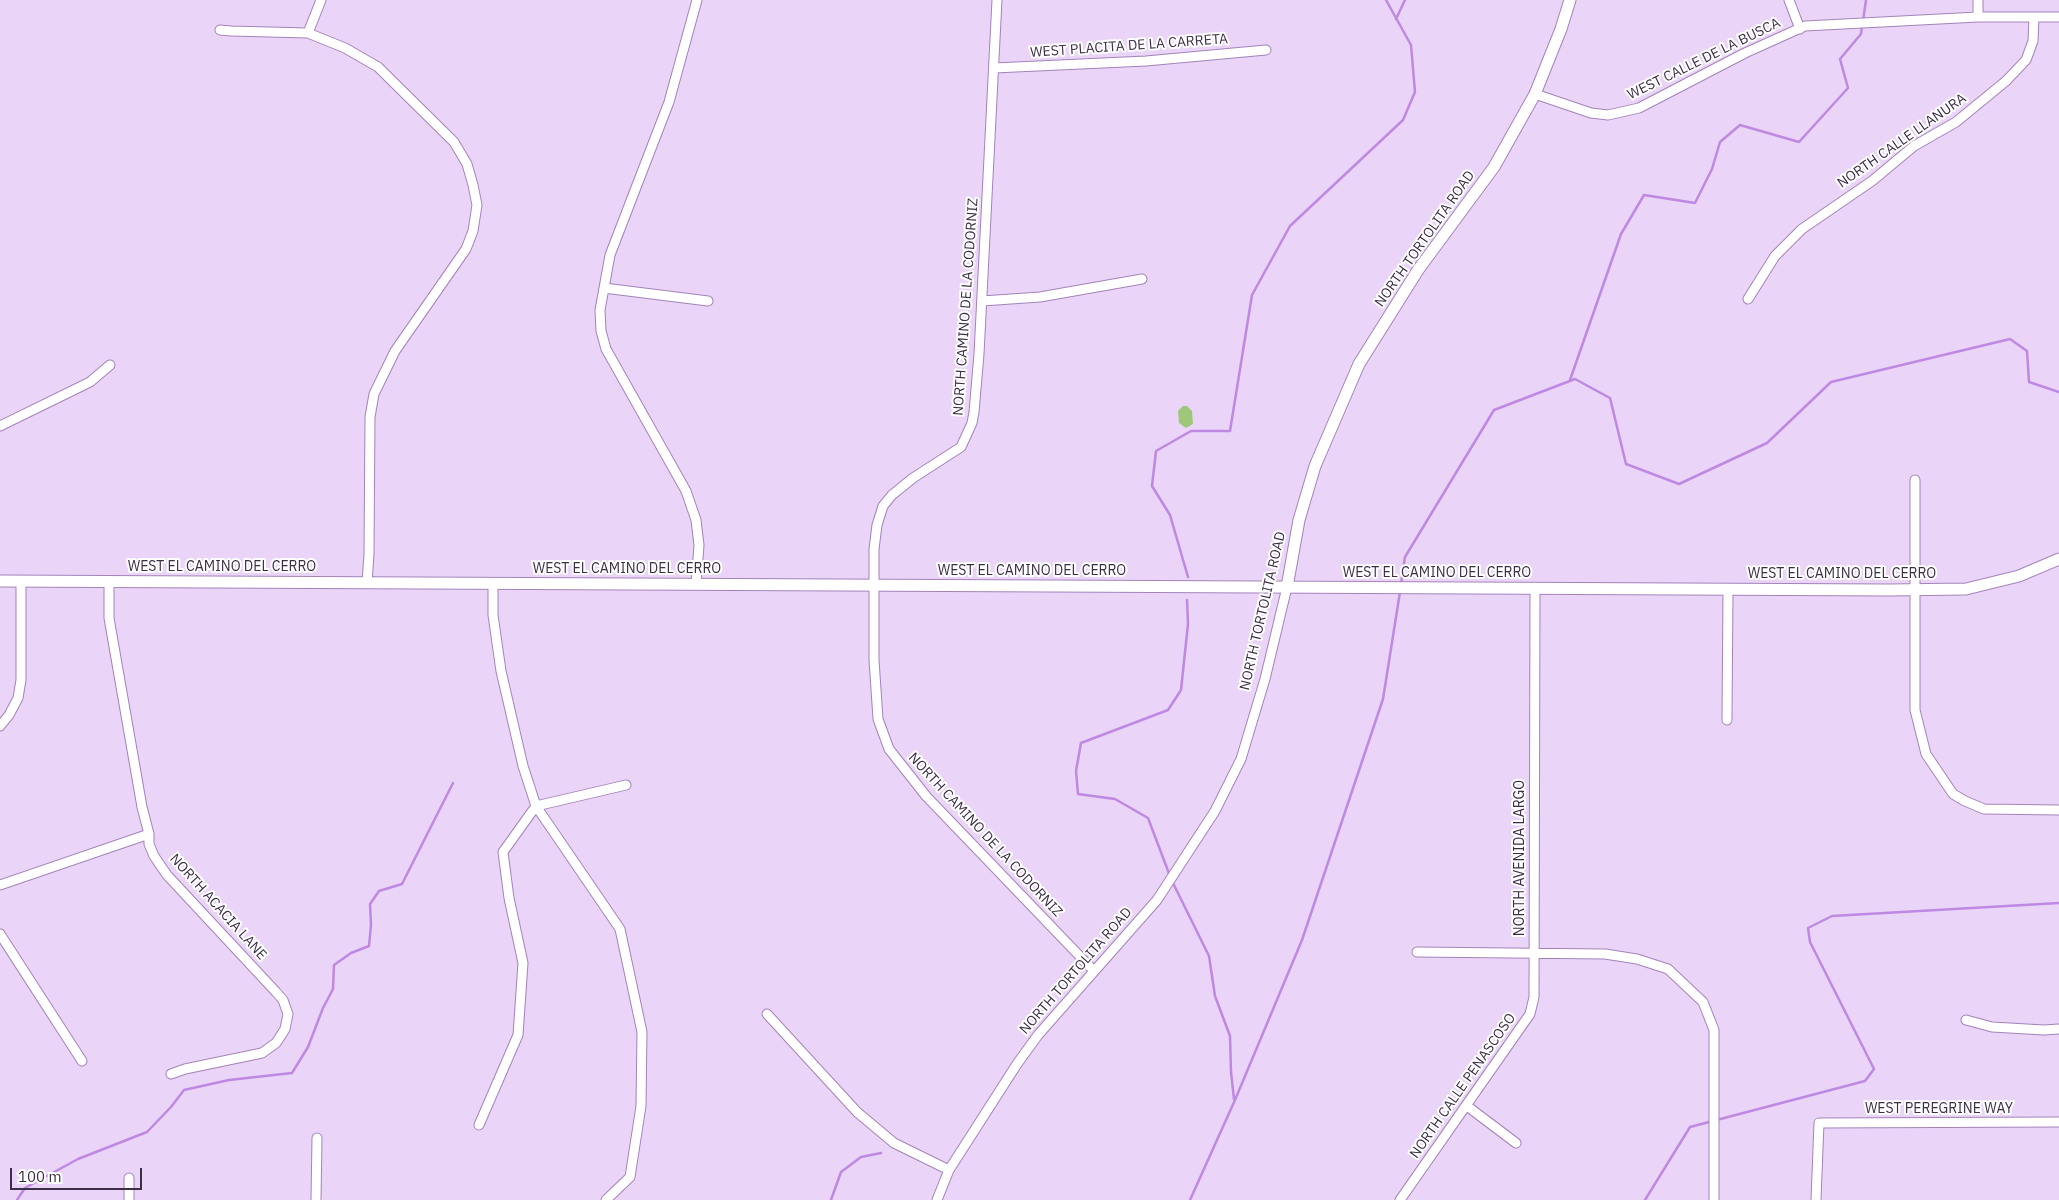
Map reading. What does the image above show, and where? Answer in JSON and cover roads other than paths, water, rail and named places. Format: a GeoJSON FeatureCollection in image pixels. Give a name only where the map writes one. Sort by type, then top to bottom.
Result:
{"type":"FeatureCollection","features":[{"type":"Feature","properties":{"kind":"street"},"geometry":{"type":"LineString","coordinates":[[308,33],[321,0]]}},
{"type":"Feature","properties":{"kind":"street"},"geometry":{"type":"LineString","coordinates":[[696,0],[669,102],[610,255],[600,310],[601,332],[606,350],[686,491],[696,520],[699,545],[696,585]]}},
{"type":"Feature","properties":{"kind":"street","name":"NORTH CAMINO DE LA CODORNIZ"},"geometry":{"type":"LineString","coordinates":[[997,0],[978,371],[972,423],[962,447],[913,478],[892,495],[883,506],[877,525],[874,549],[876,703],[878,719],[889,749],[926,796],[1094,971]]}},
{"type":"Feature","properties":{"kind":"street","name":"NORTH TORTOLITA ROAD"},"geometry":{"type":"LineString","coordinates":[[937,1200],[948,1170],[1033,1042],[1157,900],[1215,811],[1241,759],[1265,679],[1287,587],[1299,520],[1317,461],[1359,364],[1418,270],[1494,167],[1534,94],[1562,29],[1570,0]]}},
{"type":"Feature","properties":{"kind":"street","name":"WEST CALLE DE LA BUSCA"},"geometry":{"type":"LineString","coordinates":[[1789,0],[1800,28]]}},
{"type":"Feature","properties":{"kind":"street"},"geometry":{"type":"LineString","coordinates":[[1978,0],[1978,17]]}},
{"type":"Feature","properties":{"kind":"street","name":"WEST CALLE DE LA BUSCA"},"geometry":{"type":"LineString","coordinates":[[1534,94],[1591,113],[1608,115],[1633,110],[1654,101],[1745,53],[1805,26],[1978,17],[2059,17]]}},
{"type":"Feature","properties":{"kind":"street","name":"NORTH CALLE LLANURA"},"geometry":{"type":"LineString","coordinates":[[1748,299],[1775,256],[1802,229],[1872,180],[1914,146],[1956,122],[2006,81],[2026,60],[2032,41],[2034,17]]}},
{"type":"Feature","properties":{"kind":"street"},"geometry":{"type":"LineString","coordinates":[[220,30],[231,32],[308,33],[345,48],[378,67],[454,142],[467,164],[477,205],[473,231],[466,249],[395,351],[374,394],[370,416],[369,554],[366,583]]}},
{"type":"Feature","properties":{"kind":"street","name":"WEST PLACITA DE LA CARRETA"},"geometry":{"type":"LineString","coordinates":[[994,68],[1146,61],[1266,50]]}},
{"type":"Feature","properties":{"kind":"street"},"geometry":{"type":"LineString","coordinates":[[982,301],[1040,297],[1142,279]]}},
{"type":"Feature","properties":{"kind":"street"},"geometry":{"type":"LineString","coordinates":[[604,288],[708,301]]}},
{"type":"Feature","properties":{"kind":"street"},"geometry":{"type":"LineString","coordinates":[[0,426],[90,382],[110,365]]}},
{"type":"Feature","properties":{"kind":"street"},"geometry":{"type":"LineString","coordinates":[[1915,480],[1915,710],[1926,754],[1953,794],[1965,801],[1984,809],[2059,810]]}},
{"type":"Feature","properties":{"kind":"street","name":"WEST EL CAMINO DEL CERRO"},"geometry":{"type":"LineString","coordinates":[[0,582],[1915,590],[1966,589],[2019,576],[2059,559]]}},
{"type":"Feature","properties":{"kind":"street"},"geometry":{"type":"LineString","coordinates":[[0,726],[9,715],[18,698],[21,680],[21,582]]}},
{"type":"Feature","properties":{"kind":"street","name":"NORTH ACACIA LANE"},"geometry":{"type":"LineString","coordinates":[[109,582],[110,618],[149,844],[154,856],[167,874],[283,1000],[288,1014],[286,1028],[280,1038],[276,1044],[262,1053],[171,1074]]}},
{"type":"Feature","properties":{"kind":"street"},"geometry":{"type":"LineString","coordinates":[[493,584],[493,615],[502,671],[523,766],[536,806],[620,929],[642,1032],[641,1106],[630,1177],[606,1200]]}},
{"type":"Feature","properties":{"kind":"street","name":"NORTH AVENIDA LARGO"},"geometry":{"type":"LineString","coordinates":[[1535,589],[1533,952],[1605,954],[1637,959],[1668,969],[1703,1002],[1714,1030],[1714,1200]]}},
{"type":"Feature","properties":{"kind":"street"},"geometry":{"type":"LineString","coordinates":[[1727,720],[1728,590]]}},
{"type":"Feature","properties":{"kind":"street"},"geometry":{"type":"LineString","coordinates":[[480,1125],[518,1035],[524,963],[509,898],[504,852],[536,806],[626,786]]}},
{"type":"Feature","properties":{"kind":"street"},"geometry":{"type":"LineString","coordinates":[[0,885],[148,834]]}},
{"type":"Feature","properties":{"kind":"street"},"geometry":{"type":"LineString","coordinates":[[0,934],[82,1061]]}},
{"type":"Feature","properties":{"kind":"street"},"geometry":{"type":"LineString","coordinates":[[1417,952],[1533,952]]}},
{"type":"Feature","properties":{"kind":"street","name":"NORTH CALLE PENASCOSO"},"geometry":{"type":"LineString","coordinates":[[1400,1200],[1530,1014],[1534,997],[1533,952]]}},
{"type":"Feature","properties":{"kind":"street"},"geometry":{"type":"LineString","coordinates":[[767,1014],[857,1112],[894,1143],[948,1170]]}},
{"type":"Feature","properties":{"kind":"street"},"geometry":{"type":"LineString","coordinates":[[1966,1020],[1992,1027],[2059,1029]]}},
{"type":"Feature","properties":{"kind":"street"},"geometry":{"type":"LineString","coordinates":[[1467,1106],[1516,1143]]}},
{"type":"Feature","properties":{"kind":"street","name":"WEST PEREGRINE WAY"},"geometry":{"type":"LineString","coordinates":[[1816,1200],[1819,1123],[2059,1122]]}},
{"type":"Feature","properties":{"kind":"street"},"geometry":{"type":"LineString","coordinates":[[316,1200],[317,1138]]}},
{"type":"Feature","properties":{"kind":"street"},"geometry":{"type":"LineString","coordinates":[[129,1178],[129,1200]]}},
{"type":"Feature","properties":{"kind":"waterway"},"geometry":{"type":"LineString","coordinates":[[1188,577],[1170,515],[1152,486],[1156,451],[1191,431],[1230,431],[1252,295],[1290,226],[1403,120],[1415,92],[1411,45],[1386,0]]}},
{"type":"Feature","properties":{"kind":"waterway"},"geometry":{"type":"LineString","coordinates":[[1396,19],[1405,0]]}},
{"type":"Feature","properties":{"kind":"waterway"},"geometry":{"type":"LineString","coordinates":[[1863,21],[1866,0]]}},
{"type":"Feature","properties":{"kind":"waterway"},"geometry":{"type":"LineString","coordinates":[[1570,380],[1621,234],[1644,195],[1695,203],[1712,169],[1720,142],[1740,125],[1799,142],[1848,88],[1840,59],[1861,34],[1862,26]]}},
{"type":"Feature","properties":{"kind":"waterway"},"geometry":{"type":"LineString","coordinates":[[1401,584],[1405,557],[1494,410],[1575,379],[1610,398],[1626,464],[1679,484],[1767,443],[1831,382],[2010,339],[2027,351],[2029,382],[2059,392]]}},
{"type":"Feature","properties":{"kind":"waterway"},"geometry":{"type":"LineString","coordinates":[[1190,1200],[1235,1100],[1302,940],[1383,699],[1400,592]]}},
{"type":"Feature","properties":{"kind":"waterway"},"geometry":{"type":"LineString","coordinates":[[1170,876],[1148,818],[1115,799],[1078,794],[1076,771],[1081,743],[1168,710],[1181,690],[1188,624],[1187,600]]}},
{"type":"Feature","properties":{"kind":"waterway"},"geometry":{"type":"LineString","coordinates":[[17,1200],[25,1188],[78,1159],[147,1132],[184,1090],[229,1080],[292,1073],[308,1047],[323,1008],[333,989],[334,965],[351,953],[369,946],[370,904],[379,891],[402,884],[453,783]]}},
{"type":"Feature","properties":{"kind":"waterway"},"geometry":{"type":"LineString","coordinates":[[1172,881],[1209,956],[1215,996],[1230,1036],[1234,1099]]}},
{"type":"Feature","properties":{"kind":"waterway"},"geometry":{"type":"LineString","coordinates":[[1645,1200],[1690,1127],[1865,1081],[1874,1069],[1810,942],[1808,928],[1832,916],[2059,903]]}},
{"type":"Feature","properties":{"kind":"waterway"},"geometry":{"type":"LineString","coordinates":[[831,1200],[841,1172],[861,1157],[881,1153]]}}]}
